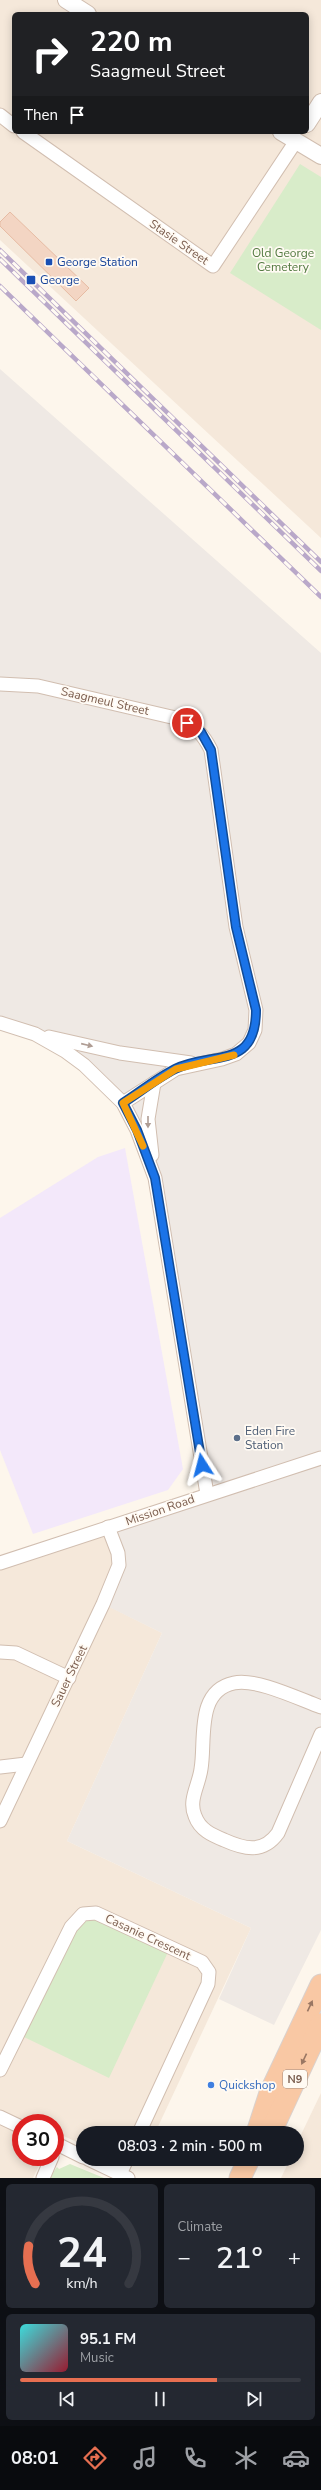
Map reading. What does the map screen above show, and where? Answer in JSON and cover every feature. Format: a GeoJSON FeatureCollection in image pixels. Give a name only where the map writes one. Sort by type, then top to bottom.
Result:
{"type":"FeatureCollection","features":[{"type":"Feature","properties":{"kind":"highway","name":"N9"},"geometry":{"type":"LineString","coordinates":[[260,2126],[270,2094],[321,1985]]}},
{"type":"Feature","properties":{"kind":"highway","name":"N9"},"geometry":{"type":"LineString","coordinates":[[272,2126],[276,2121],[321,2024]]}},
{"type":"Feature","properties":{"kind":"highway"},"geometry":{"type":"LineString","coordinates":[[240,2178],[246,2166]]}},
{"type":"Feature","properties":{"kind":"street"},"geometry":{"type":"LineString","coordinates":[[66,0],[85,12]]}},
{"type":"Feature","properties":{"kind":"street"},"geometry":{"type":"LineString","coordinates":[[309,121],[321,102]]}},
{"type":"Feature","properties":{"kind":"street"},"geometry":{"type":"LineString","coordinates":[[0,115],[12,124]]}},
{"type":"Feature","properties":{"kind":"street","name":"Stasie Street"},"geometry":{"type":"LineString","coordinates":[[26,134],[213,266],[299,136]]}},
{"type":"Feature","properties":{"kind":"street"},"geometry":{"type":"LineString","coordinates":[[299,136],[321,156]]}},
{"type":"Feature","properties":{"kind":"street","name":"Saagmeul Street"},"geometry":{"type":"LineString","coordinates":[[0,684],[38,686],[180,719],[195,726],[209,746],[215,770],[236,927],[256,1010],[256,1024],[249,1043],[236,1054],[222,1059],[196,1063],[176,1069],[123,1103]]}},
{"type":"Feature","properties":{"kind":"street"},"geometry":{"type":"LineString","coordinates":[[0,1023],[36,1034],[120,1053],[196,1063]]}},
{"type":"Feature","properties":{"kind":"street"},"geometry":{"type":"LineString","coordinates":[[36,1034],[84,1065],[123,1103],[137,1130],[155,1178]]}},
{"type":"Feature","properties":{"kind":"street"},"geometry":{"type":"LineString","coordinates":[[154,1083],[148,1118],[155,1178],[207,1494]]}},
{"type":"Feature","properties":{"kind":"street","name":"Mission Road"},"geometry":{"type":"LineString","coordinates":[[0,1563],[207,1494],[321,1458]]}},
{"type":"Feature","properties":{"kind":"street","name":"Sauer Street"},"geometry":{"type":"LineString","coordinates":[[0,1820],[104,1604],[119,1565],[118,1553],[108,1527]]}},
{"type":"Feature","properties":{"kind":"street"},"geometry":{"type":"LineString","coordinates":[[0,1652],[16,1653],[68,1678]]}},
{"type":"Feature","properties":{"kind":"street"},"geometry":{"type":"LineString","coordinates":[[321,1707],[248,1682],[228,1685],[217,1692],[209,1703],[204,1717],[201,1770],[193,1799],[194,1814],[199,1825],[209,1834],[243,1848],[258,1848],[271,1841],[278,1833],[321,1734]]}},
{"type":"Feature","properties":{"kind":"street"},"geometry":{"type":"LineString","coordinates":[[0,1767],[26,1764]]}},
{"type":"Feature","properties":{"kind":"street","name":"Casanie Crescent"},"geometry":{"type":"LineString","coordinates":[[0,2070],[71,1927],[83,1914],[96,1913],[202,1962],[209,1972],[208,1984],[142,2126]]}},
{"type":"Feature","properties":{"kind":"street"},"geometry":{"type":"LineString","coordinates":[[0,2118],[12,2123]]}},
{"type":"Feature","properties":{"kind":"street"},"geometry":{"type":"LineString","coordinates":[[64,2149],[76,2154]]}},
{"type":"Feature","properties":{"kind":"street"},"geometry":{"type":"LineString","coordinates":[[42,2178],[48,2166]]}},
{"type":"Feature","properties":{"kind":"street"},"geometry":{"type":"LineString","coordinates":[[103,2166],[124,2176],[126,2166]]}},
{"type":"Feature","properties":{"kind":"shaded area"},"geometry":{"type":"Polygon","coordinates":[[[0,0],[321,0],[321,538],[0,240],[0,0]]]}},
{"type":"Feature","properties":{"kind":"shaded area"},"geometry":{"type":"Polygon","coordinates":[[[0,369],[321,653],[321,1930],[274,2025],[219,1999],[251,1928],[67,1841],[162,1633],[103,1604],[119,1565],[108,1527],[207,1494],[155,1178],[137,1130],[84,1065],[0,1023],[0,369]]]}},
{"type":"Feature","properties":{"kind":"shaded area"},"geometry":{"type":"Polygon","coordinates":[[[125,1148],[183,1469],[168,1490],[33,1534],[0,1450],[0,1218],[98,1157],[125,1148]]]}},
{"type":"Feature","properties":{"kind":"shaded area"},"geometry":{"type":"Polygon","coordinates":[[[108,1527],[118,1553],[104,1604],[162,1633],[67,1841],[251,1928],[158,2126],[76,2126],[76,2142],[64,2136],[64,2114],[12,2114],[12,2166],[39,2166],[33,2178],[0,2178],[0,1563],[108,1527]]]}},
{"type":"Feature","properties":{"kind":"shaded area"},"geometry":{"type":"Polygon","coordinates":[[[321,2093],[321,2178],[281,2178],[287,2166],[304,2166],[304,2128],[321,2093]]]}},
{"type":"Feature","properties":{"kind":"green space","name":"Old George Cemetery"},"geometry":{"type":"Polygon","coordinates":[[[300,164],[321,177],[321,330],[230,273],[300,164]]]}},
{"type":"Feature","properties":{"kind":"green space"},"geometry":{"type":"Polygon","coordinates":[[[92,1917],[168,1952],[109,2078],[24,2037],[77,1924],[92,1917]]]}},
{"type":"Feature","properties":{"kind":"green space"},"geometry":{"type":"Polygon","coordinates":[[[70,2164],[104,2178],[49,2178],[57,2167],[59,2169],[70,2164]]]}},
{"type":"Feature","properties":{"kind":"building","name":"George Station"},"geometry":{"type":"Polygon","coordinates":[[[10,212],[89,288],[76,301],[0,226],[0,222],[10,212]]]}},
{"type":"Feature","properties":{"kind":"railway"},"geometry":{"type":"LineString","coordinates":[[0,250],[321,562]]}},
{"type":"Feature","properties":{"kind":"railway"},"geometry":{"type":"LineString","coordinates":[[0,259],[321,571]]}},
{"type":"Feature","properties":{"kind":"railway"},"geometry":{"type":"LineString","coordinates":[[0,286],[321,597]]}},
{"type":"Feature","properties":{"kind":"slow traffic"},"geometry":{"type":"LineString","coordinates":[[143,1146],[137,1130],[123,1103],[176,1069],[234,1055]]}},
{"type":"Feature","properties":{"kind":"place","name":"George Station"},"geometry":{"type":"Point","coordinates":[49,262]}},
{"type":"Feature","properties":{"kind":"place","name":"George"},"geometry":{"type":"Point","coordinates":[31,280]}},
{"type":"Feature","properties":{"kind":"place","name":"Eden Fire Station"},"geometry":{"type":"Point","coordinates":[237,1438]}},
{"type":"Feature","properties":{"kind":"place","name":"Quickshop"},"geometry":{"type":"Point","coordinates":[211,2085]}},
{"type":"Feature","properties":{"kind":"route"},"geometry":{"type":"LineString","coordinates":[[187,723],[195,726],[201,732],[211,750],[236,927],[245,970],[254,998],[256,1010],[255,1030],[249,1043],[236,1054],[222,1059],[196,1063],[176,1069],[123,1103],[137,1130],[155,1178],[202,1465]]}}]}
